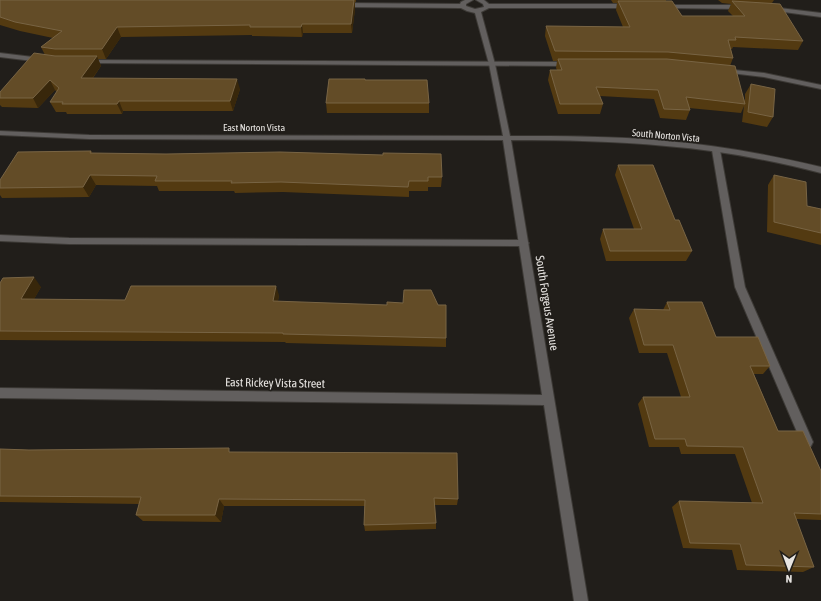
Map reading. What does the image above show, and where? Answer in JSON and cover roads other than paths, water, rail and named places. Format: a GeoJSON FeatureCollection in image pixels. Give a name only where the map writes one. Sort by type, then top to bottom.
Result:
{"type":"FeatureCollection","features":[{"type":"Feature","properties":{"kind":"street"},"geometry":{"type":"LineString","coordinates":[[462,6],[465,2],[470,0]]}},
{"type":"Feature","properties":{"kind":"street"},"geometry":{"type":"LineString","coordinates":[[479,0],[486,3],[487,6]]}},
{"type":"Feature","properties":{"kind":"street"},"geometry":{"type":"LineString","coordinates":[[339,5],[462,6],[468,10],[478,11],[484,10],[487,6],[639,6]]}},
{"type":"Feature","properties":{"kind":"street"},"geometry":{"type":"LineString","coordinates":[[654,6],[750,7]]}},
{"type":"Feature","properties":{"kind":"street"},"geometry":{"type":"LineString","coordinates":[[765,8],[821,15]]}},
{"type":"Feature","properties":{"kind":"street","name":"South Forgeus Avenue"},"geometry":{"type":"LineString","coordinates":[[478,11],[492,64],[507,138],[581,601]]}},
{"type":"Feature","properties":{"kind":"street"},"geometry":{"type":"LineString","coordinates":[[0,55],[46,61]]}},
{"type":"Feature","properties":{"kind":"street"},"geometry":{"type":"LineString","coordinates":[[76,62],[578,64]]}},
{"type":"Feature","properties":{"kind":"street"},"geometry":{"type":"LineString","coordinates":[[718,71],[764,76],[821,87]]}},
{"type":"Feature","properties":{"kind":"street","name":"East Norton Vista"},"geometry":{"type":"LineString","coordinates":[[0,133],[89,137],[507,138]]}},
{"type":"Feature","properties":{"kind":"street","name":"South Norton Vista"},"geometry":{"type":"LineString","coordinates":[[507,138],[619,140],[665,143],[716,150],[821,170]]}},
{"type":"Feature","properties":{"kind":"street"},"geometry":{"type":"LineString","coordinates":[[716,150],[740,287],[812,452]]}},
{"type":"Feature","properties":{"kind":"street"},"geometry":{"type":"LineString","coordinates":[[0,238],[69,241],[524,243]]}},
{"type":"Feature","properties":{"kind":"street","name":"East Rickey Vista Street"},"geometry":{"type":"LineString","coordinates":[[0,393],[549,400]]}}]}
